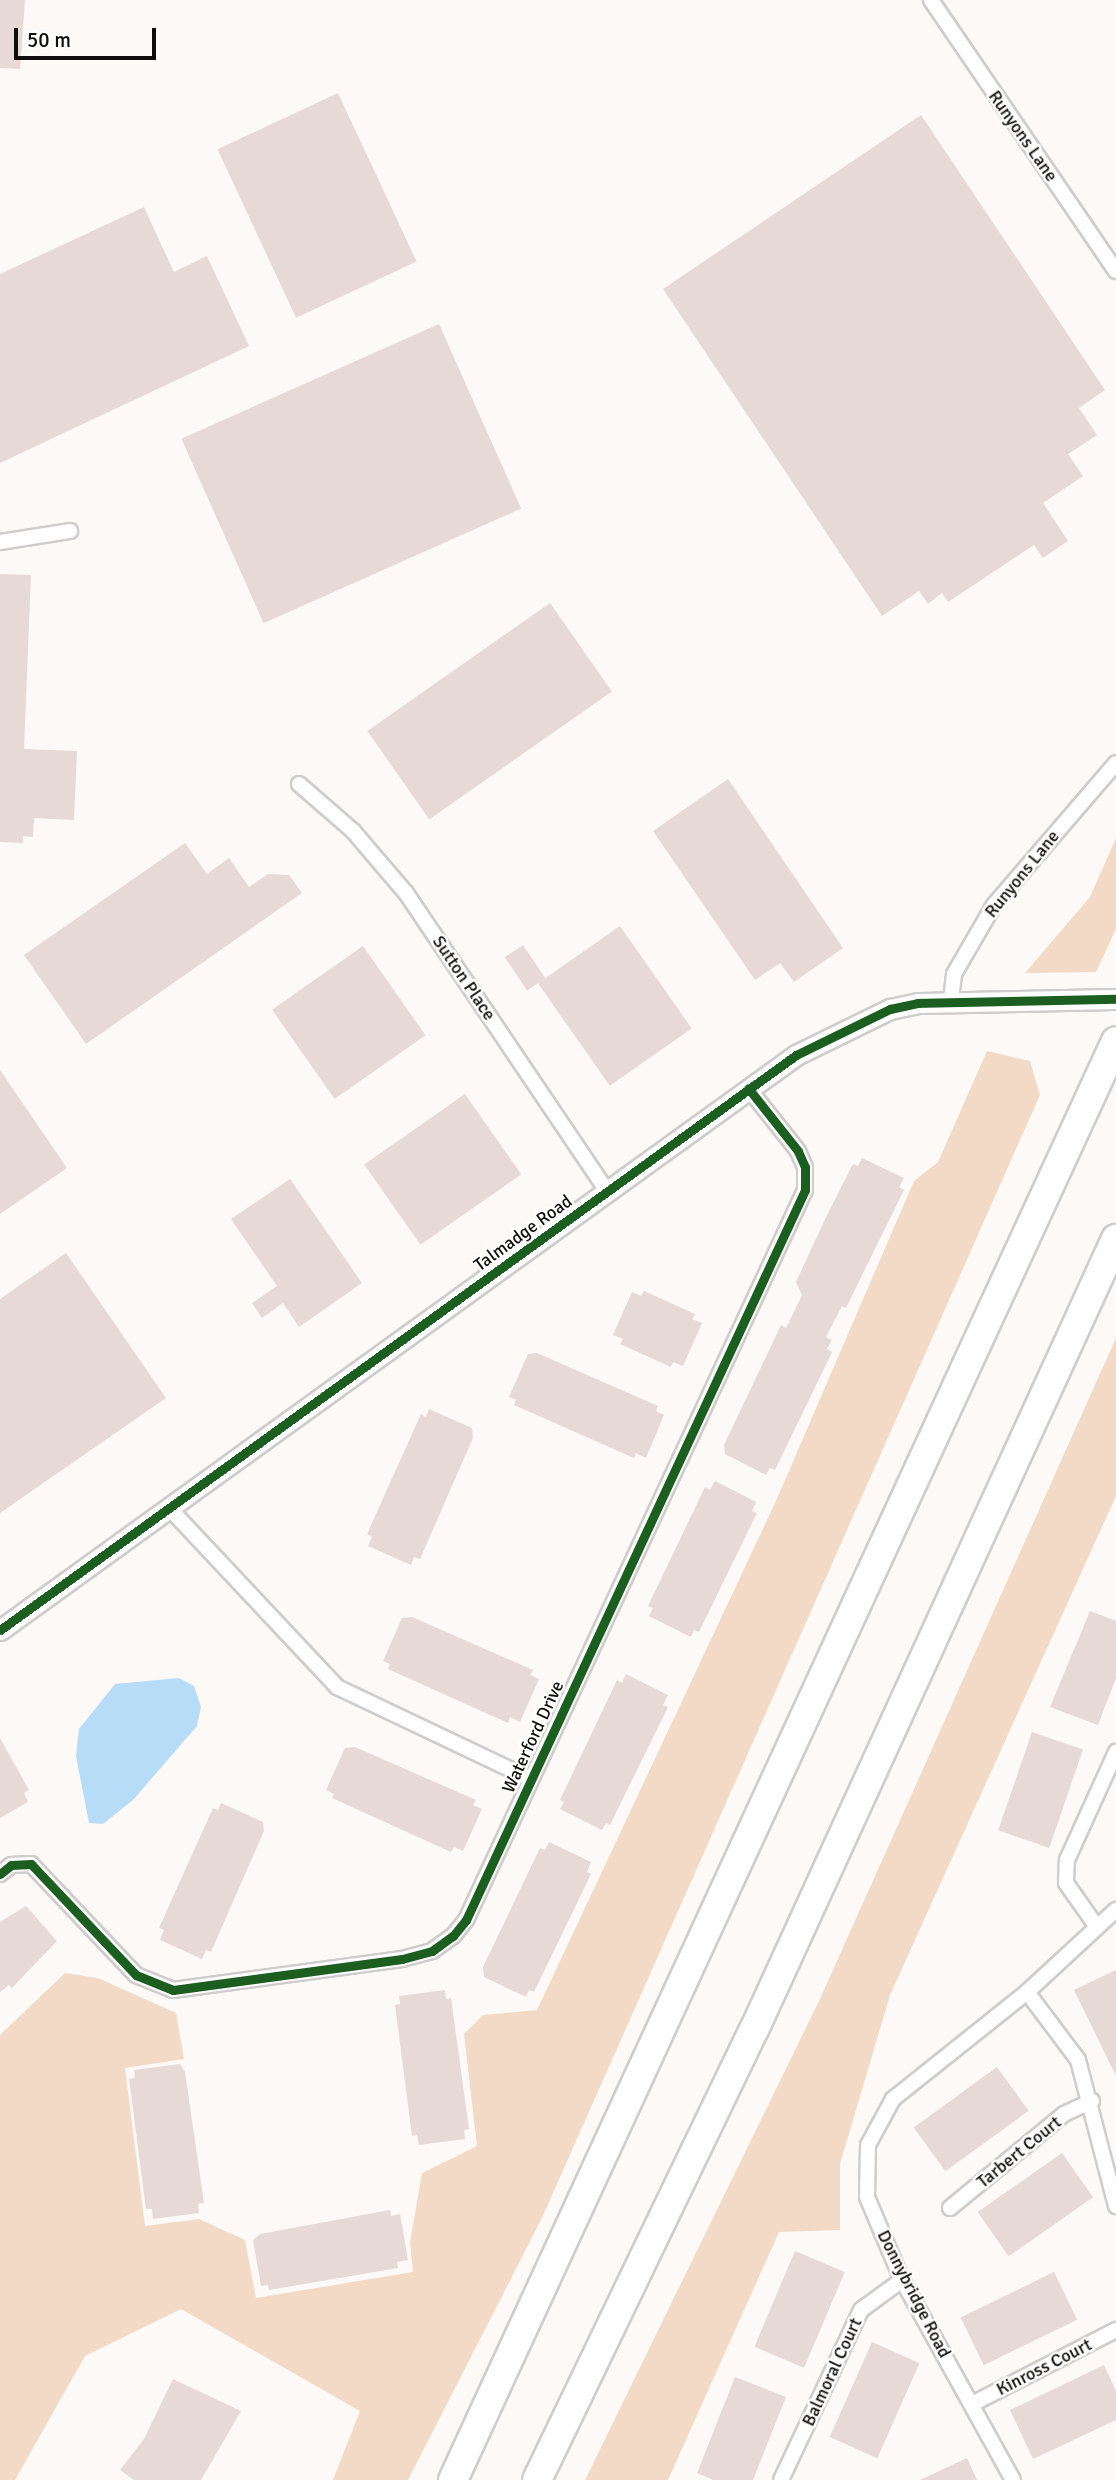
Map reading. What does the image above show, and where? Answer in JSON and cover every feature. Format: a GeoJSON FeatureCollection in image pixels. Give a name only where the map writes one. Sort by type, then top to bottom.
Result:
{"type":"FeatureCollection","features":[{"type":"Feature","properties":{"kind":"highway"},"geometry":{"type":"LineString","coordinates":[[453,2480],[1116,1041]]}},
{"type":"Feature","properties":{"kind":"highway"},"geometry":{"type":"LineString","coordinates":[[537,2480],[754,2030],[1116,1240]]}},
{"type":"Feature","properties":{"kind":"street","name":"Runyons Lane"},"geometry":{"type":"LineString","coordinates":[[931,0],[1116,271]]}},
{"type":"Feature","properties":{"kind":"street"},"geometry":{"type":"LineString","coordinates":[[0,542],[70,531]]}},
{"type":"Feature","properties":{"kind":"street","name":"Runyons Lane"},"geometry":{"type":"LineString","coordinates":[[951,999],[954,974],[993,905],[1116,763]]}},
{"type":"Feature","properties":{"kind":"street","name":"Sutton Place"},"geometry":{"type":"LineString","coordinates":[[299,784],[353,831],[406,893],[606,1190]]}},
{"type":"Feature","properties":{"kind":"street","name":"Talmadge Road"},"geometry":{"type":"LineString","coordinates":[[0,1630],[171,1510],[284,1420],[796,1055],[890,1009],[951,999],[1116,999]]}},
{"type":"Feature","properties":{"kind":"street","name":"Waterford Drive"},"geometry":{"type":"LineString","coordinates":[[0,1874],[11,1865],[31,1864],[136,1975],[173,1990],[402,1959],[432,1951],[467,1920],[805,1190],[805,1167],[798,1151],[748,1088]]}},
{"type":"Feature","properties":{"kind":"street","name":"Waterford Drive"},"geometry":{"type":"LineString","coordinates":[[171,1510],[337,1687],[531,1779]]}},
{"type":"Feature","properties":{"kind":"street"},"geometry":{"type":"LineString","coordinates":[[1097,1927],[1066,1883],[1067,1860],[1116,1752]]}},
{"type":"Feature","properties":{"kind":"street","name":"Donnybridge Road"},"geometry":{"type":"LineString","coordinates":[[1013,2480],[902,2280],[867,2197],[868,2145],[893,2099],[1027,1992],[1116,1910]]}},
{"type":"Feature","properties":{"kind":"street"},"geometry":{"type":"LineString","coordinates":[[1027,1992],[1078,2060],[1092,2101],[1116,2206]]}},
{"type":"Feature","properties":{"kind":"street","name":"Tarbert Court"},"geometry":{"type":"LineString","coordinates":[[950,2208],[1064,2114],[1092,2101]]}},
{"type":"Feature","properties":{"kind":"street","name":"Balmoral Court"},"geometry":{"type":"LineString","coordinates":[[781,2480],[861,2310],[902,2280]]}},
{"type":"Feature","properties":{"kind":"street","name":"Kinross Court"},"geometry":{"type":"LineString","coordinates":[[972,2404],[1116,2330]]}},
{"type":"Feature","properties":{"kind":"shaded area"},"geometry":{"type":"Polygon","coordinates":[[[1116,838],[1116,929],[1096,972],[1025,973],[1090,897],[1116,838]]]}},
{"type":"Feature","properties":{"kind":"shaded area"},"geometry":{"type":"Polygon","coordinates":[[[987,1051],[1030,1061],[1040,1095],[541,2220],[408,2480],[333,2480],[360,2411],[181,2309],[85,2356],[15,2480],[0,2480],[0,2035],[65,1973],[98,1978],[176,2013],[184,2059],[125,2068],[145,2226],[199,2219],[245,2240],[256,2298],[413,2272],[410,2242],[422,2173],[477,2146],[464,2034],[483,2015],[537,2010],[776,1501],[914,1181],[938,1162],[987,1051]]]}},
{"type":"Feature","properties":{"kind":"shaded area"},"geometry":{"type":"Polygon","coordinates":[[[1116,1338],[1116,1496],[890,1995],[840,2164],[840,2230],[779,2232],[668,2480],[585,2480],[820,1999],[1116,1338]]]}},
{"type":"Feature","properties":{"kind":"water"},"geometry":{"type":"Polygon","coordinates":[[[179,1678],[194,1686],[201,1707],[197,1726],[133,1800],[103,1824],[89,1823],[76,1756],[79,1729],[115,1684],[179,1678]]]}},
{"type":"Feature","properties":{"kind":"building"},"geometry":{"type":"Polygon","coordinates":[[[0,0],[25,0],[20,69],[0,68],[0,0]]]}},
{"type":"Feature","properties":{"kind":"building"},"geometry":{"type":"Polygon","coordinates":[[[338,93],[417,262],[296,318],[217,149],[338,93]]]}},
{"type":"Feature","properties":{"kind":"building"},"geometry":{"type":"Polygon","coordinates":[[[921,115],[1105,390],[1079,408],[1097,435],[1068,454],[1083,476],[1043,503],[1068,541],[1043,558],[1034,545],[948,602],[942,593],[928,604],[919,591],[882,616],[663,289],[921,115]]]}},
{"type":"Feature","properties":{"kind":"building"},"geometry":{"type":"Polygon","coordinates":[[[144,207],[174,272],[207,256],[249,346],[0,463],[0,274],[144,207]]]}},
{"type":"Feature","properties":{"kind":"building"},"geometry":{"type":"Polygon","coordinates":[[[439,324],[521,509],[264,623],[181,439],[439,324]]]}},
{"type":"Feature","properties":{"kind":"building"},"geometry":{"type":"Polygon","coordinates":[[[0,574],[31,575],[24,749],[77,751],[74,820],[34,818],[33,837],[23,836],[23,843],[0,842],[0,574]]]}},
{"type":"Feature","properties":{"kind":"building"},"geometry":{"type":"Polygon","coordinates":[[[550,603],[612,691],[429,819],[367,731],[550,603]]]}},
{"type":"Feature","properties":{"kind":"building"},"geometry":{"type":"Polygon","coordinates":[[[728,779],[843,948],[794,982],[780,963],[755,980],[653,831],[728,779]]]}},
{"type":"Feature","properties":{"kind":"building"},"geometry":{"type":"Polygon","coordinates":[[[185,843],[207,874],[229,858],[249,887],[268,874],[289,875],[302,893],[86,1044],[24,955],[185,843]]]}},
{"type":"Feature","properties":{"kind":"building"},"geometry":{"type":"Polygon","coordinates":[[[620,926],[692,1028],[610,1086],[538,983],[620,926]]]}},
{"type":"Feature","properties":{"kind":"building"},"geometry":{"type":"Polygon","coordinates":[[[523,945],[545,978],[527,990],[505,957],[523,945]]]}},
{"type":"Feature","properties":{"kind":"building"},"geometry":{"type":"Polygon","coordinates":[[[363,946],[426,1035],[335,1099],[272,1010],[363,946]]]}},
{"type":"Feature","properties":{"kind":"building"},"geometry":{"type":"Polygon","coordinates":[[[0,1070],[67,1168],[0,1214],[0,1070]]]}},
{"type":"Feature","properties":{"kind":"building"},"geometry":{"type":"Polygon","coordinates":[[[465,1094],[521,1174],[420,1245],[364,1165],[465,1094]]]}},
{"type":"Feature","properties":{"kind":"building"},"geometry":{"type":"Polygon","coordinates":[[[862,1158],[904,1178],[899,1187],[904,1190],[846,1308],[842,1306],[826,1337],[832,1340],[827,1349],[832,1352],[775,1470],[770,1468],[766,1475],[725,1454],[724,1445],[781,1325],[786,1328],[802,1295],[796,1282],[827,1215],[853,1164],[858,1166],[862,1158]]]}},
{"type":"Feature","properties":{"kind":"building"},"geometry":{"type":"Polygon","coordinates":[[[290,1179],[362,1283],[299,1327],[283,1303],[262,1318],[252,1303],[277,1286],[231,1219],[290,1179]]]}},
{"type":"Feature","properties":{"kind":"building"},"geometry":{"type":"Polygon","coordinates":[[[66,1253],[166,1398],[0,1513],[0,1299],[66,1253]]]}},
{"type":"Feature","properties":{"kind":"building"},"geometry":{"type":"Polygon","coordinates":[[[644,1291],[695,1314],[692,1319],[702,1323],[683,1366],[673,1362],[671,1367],[620,1344],[623,1339],[613,1335],[632,1292],[641,1296],[644,1291]]]}},
{"type":"Feature","properties":{"kind":"building"},"geometry":{"type":"Polygon","coordinates":[[[537,1353],[658,1406],[656,1411],[664,1415],[646,1458],[636,1453],[634,1458],[514,1405],[516,1400],[509,1397],[528,1354],[537,1353]]]}},
{"type":"Feature","properties":{"kind":"building"},"geometry":{"type":"Polygon","coordinates":[[[429,1409],[472,1428],[473,1438],[420,1559],[414,1557],[411,1565],[368,1546],[372,1537],[367,1534],[421,1414],[426,1417],[429,1409]]]}},
{"type":"Feature","properties":{"kind":"building"},"geometry":{"type":"Polygon","coordinates":[[[715,1481],[756,1502],[752,1511],[757,1513],[699,1632],[694,1630],[691,1637],[649,1616],[653,1608],[648,1606],[705,1487],[710,1490],[715,1481]]]}},
{"type":"Feature","properties":{"kind":"building"},"geometry":{"type":"Polygon","coordinates":[[[1090,1611],[1116,1621],[1116,1678],[1098,1725],[1050,1707],[1090,1611]]]}},
{"type":"Feature","properties":{"kind":"building"},"geometry":{"type":"Polygon","coordinates":[[[412,1617],[533,1670],[530,1675],[539,1679],[520,1722],[510,1717],[508,1723],[388,1669],[390,1664],[383,1661],[402,1618],[412,1617]]]}},
{"type":"Feature","properties":{"kind":"building"},"geometry":{"type":"Polygon","coordinates":[[[626,1674],[668,1695],[663,1705],[668,1707],[610,1825],[606,1823],[602,1830],[560,1809],[564,1802],[560,1800],[617,1680],[622,1683],[626,1674]]]}},
{"type":"Feature","properties":{"kind":"building"},"geometry":{"type":"Polygon","coordinates":[[[1032,1732],[1083,1750],[1049,1848],[998,1830],[1032,1732]]]}},
{"type":"Feature","properties":{"kind":"building"},"geometry":{"type":"Polygon","coordinates":[[[0,1738],[29,1790],[24,1793],[28,1802],[0,1818],[0,1738]]]}},
{"type":"Feature","properties":{"kind":"building"},"geometry":{"type":"Polygon","coordinates":[[[355,1747],[476,1800],[473,1805],[482,1809],[463,1851],[454,1847],[451,1852],[332,1798],[334,1794],[326,1790],[345,1748],[355,1747]]]}},
{"type":"Feature","properties":{"kind":"building"},"geometry":{"type":"Polygon","coordinates":[[[221,1803],[263,1822],[264,1831],[211,1952],[206,1950],[202,1959],[160,1940],[164,1930],[159,1928],[213,1808],[218,1810],[221,1803]]]}},
{"type":"Feature","properties":{"kind":"building"},"geometry":{"type":"Polygon","coordinates":[[[549,1842],[591,1862],[587,1872],[591,1874],[534,1992],[529,1990],[526,1997],[484,1977],[483,1967],[540,1848],[545,1850],[549,1842]]]}},
{"type":"Feature","properties":{"kind":"building"},"geometry":{"type":"Polygon","coordinates":[[[26,1906],[57,1941],[12,1988],[9,1985],[0,1992],[0,1922],[26,1906]]]}},
{"type":"Feature","properties":{"kind":"building"},"geometry":{"type":"Polygon","coordinates":[[[1116,1970],[1116,2076],[1074,1990],[1116,1970]]]}},
{"type":"Feature","properties":{"kind":"building"},"geometry":{"type":"Polygon","coordinates":[[[445,1990],[446,1999],[451,1998],[469,2129],[464,2130],[465,2139],[419,2145],[417,2135],[412,2136],[395,2005],[400,2004],[399,1996],[445,1990]]]}},
{"type":"Feature","properties":{"kind":"building"},"geometry":{"type":"Polygon","coordinates":[[[180,2064],[185,2072],[204,2203],[198,2204],[199,2213],[153,2219],[152,2209],[146,2209],[129,2079],[135,2078],[134,2070],[180,2064]]]}},
{"type":"Feature","properties":{"kind":"building"},"geometry":{"type":"Polygon","coordinates":[[[997,2067],[1029,2111],[945,2171],[914,2128],[997,2067]]]}},
{"type":"Feature","properties":{"kind":"building"},"geometry":{"type":"Polygon","coordinates":[[[1062,2153],[1093,2197],[1009,2256],[978,2212],[1062,2153]]]}},
{"type":"Feature","properties":{"kind":"building"},"geometry":{"type":"Polygon","coordinates":[[[390,2210],[391,2216],[400,2214],[408,2260],[397,2262],[398,2268],[269,2290],[268,2285],[261,2286],[253,2240],[260,2234],[390,2210]]]}},
{"type":"Feature","properties":{"kind":"building"},"geometry":{"type":"Polygon","coordinates":[[[795,2251],[845,2272],[804,2368],[754,2347],[795,2251]]]}},
{"type":"Feature","properties":{"kind":"building"},"geometry":{"type":"Polygon","coordinates":[[[1054,2272],[1077,2320],[984,2365],[961,2318],[1054,2272]]]}},
{"type":"Feature","properties":{"kind":"building"},"geometry":{"type":"Polygon","coordinates":[[[872,2342],[920,2363],[877,2458],[830,2437],[872,2342]]]}},
{"type":"Feature","properties":{"kind":"building"},"geometry":{"type":"Polygon","coordinates":[[[1104,2365],[1116,2391],[1116,2420],[1033,2459],[1010,2410],[1104,2365]]]}},
{"type":"Feature","properties":{"kind":"building"},"geometry":{"type":"Polygon","coordinates":[[[735,2377],[786,2397],[753,2480],[713,2480],[697,2473],[735,2377]]]}},
{"type":"Feature","properties":{"kind":"building"},"geometry":{"type":"Polygon","coordinates":[[[173,2379],[241,2411],[201,2480],[134,2480],[120,2470],[144,2439],[173,2379]]]}},
{"type":"Feature","properties":{"kind":"building"},"geometry":{"type":"Polygon","coordinates":[[[967,2458],[977,2480],[920,2480],[967,2458]]]}},
{"type":"Feature","properties":{"kind":"cycle path"},"geometry":{"type":"LineString","coordinates":[[0,1630],[796,1055],[890,1009],[918,1003],[1116,999]]}},
{"type":"Feature","properties":{"kind":"cycle path"},"geometry":{"type":"LineString","coordinates":[[0,1874],[11,1865],[31,1864],[136,1975],[173,1990],[402,1959],[432,1951],[453,1936],[466,1920],[805,1190],[805,1167],[798,1151],[748,1088]]}}]}
